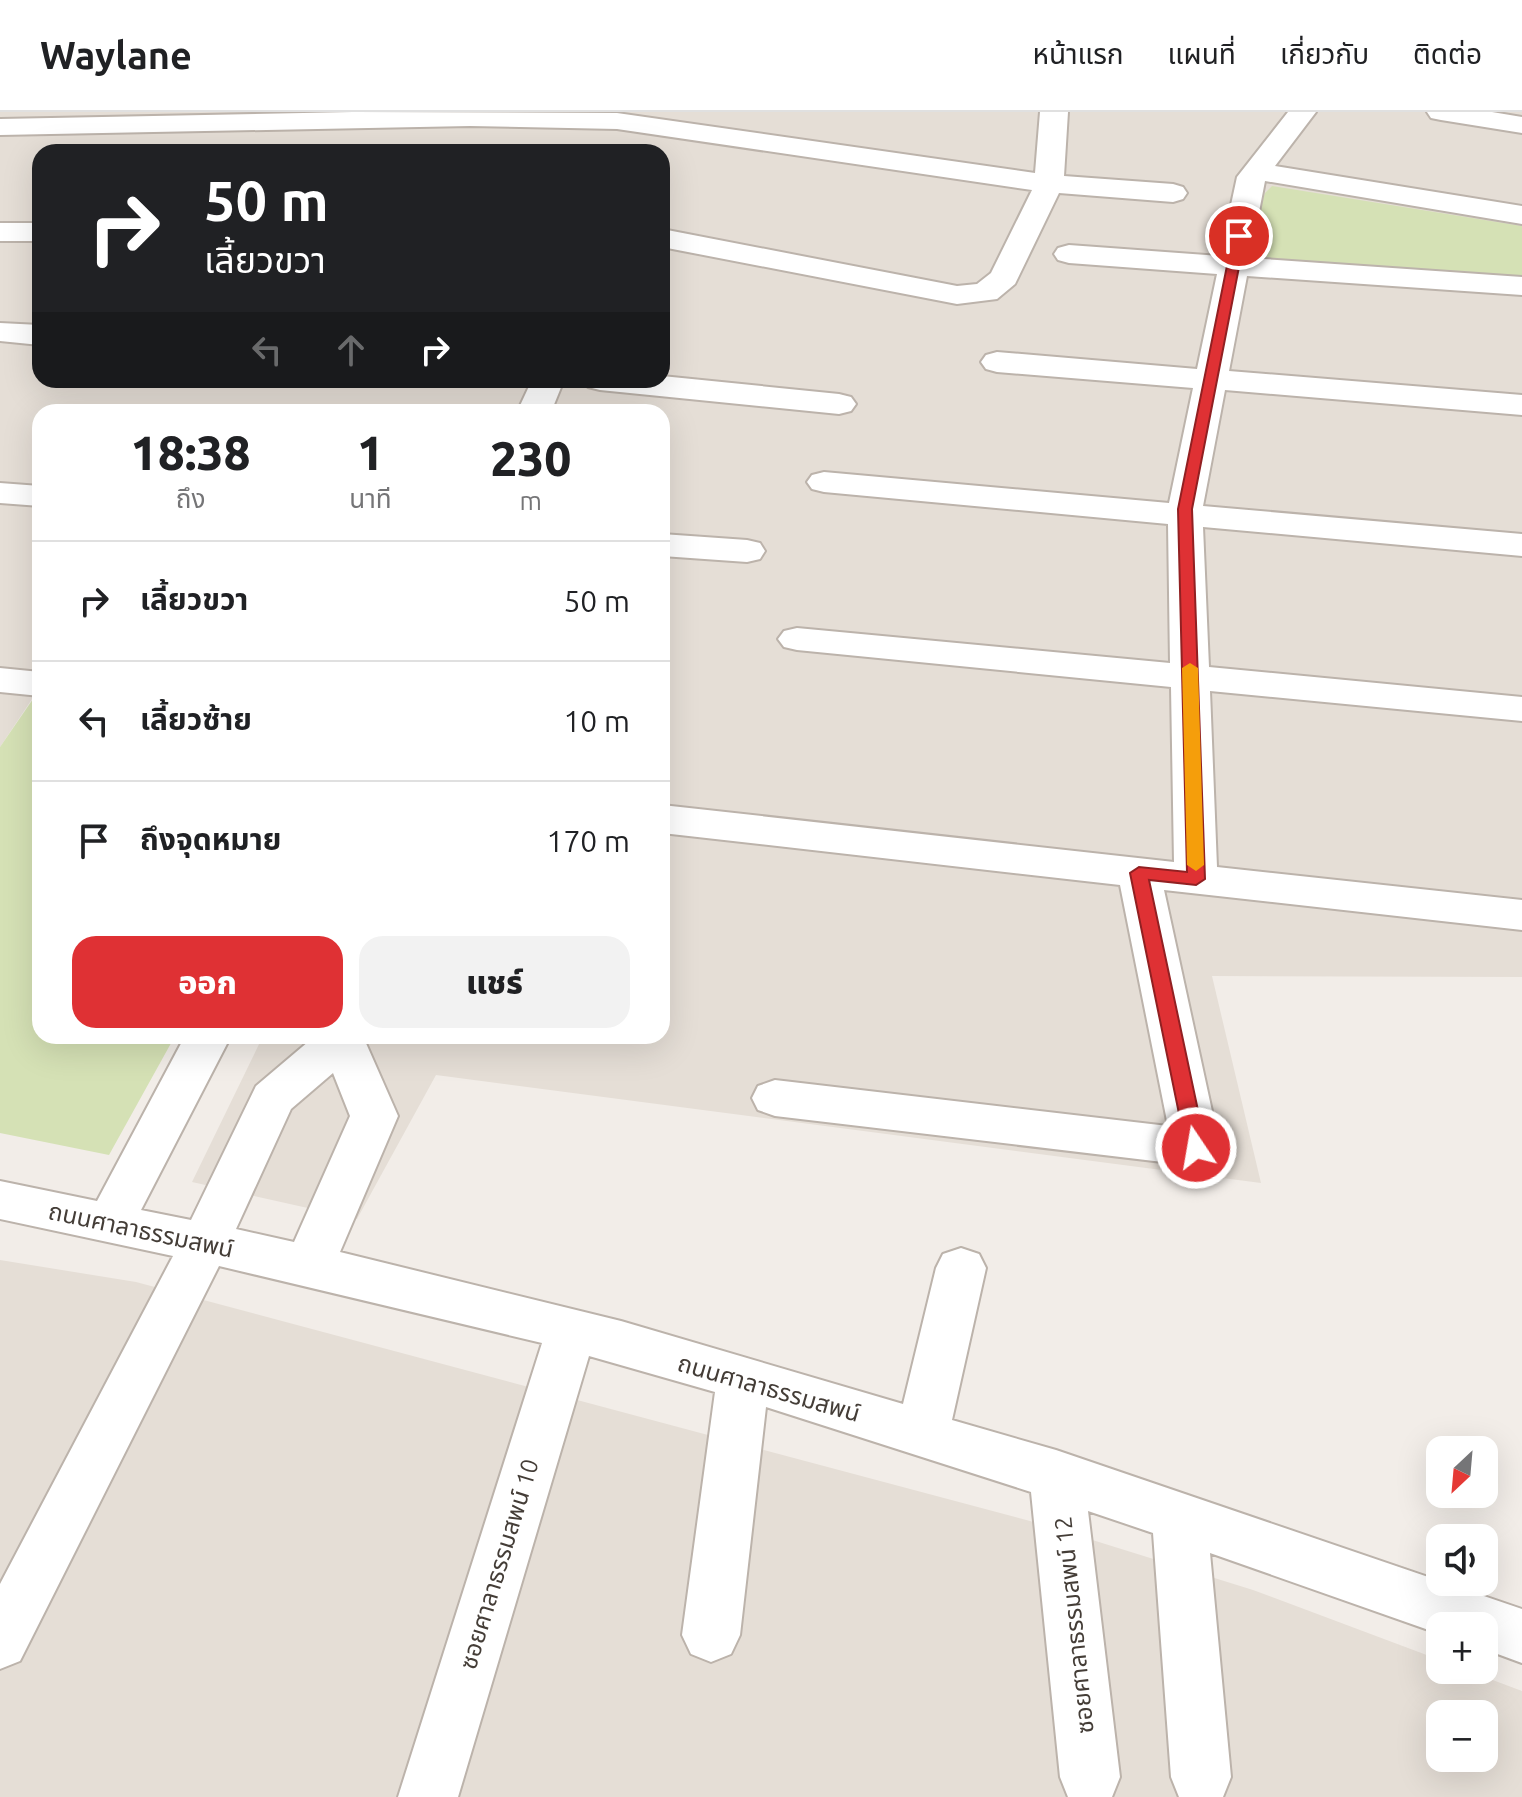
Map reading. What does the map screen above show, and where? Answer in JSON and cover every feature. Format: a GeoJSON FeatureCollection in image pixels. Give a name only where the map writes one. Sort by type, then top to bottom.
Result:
{"type":"FeatureCollection","features":[{"type":"Feature","properties":{"kind":"street"},"geometry":{"type":"LineString","coordinates":[[670,240],[957,295],[986,292],[1004,278],[1049,184],[1054,112]]}},
{"type":"Feature","properties":{"kind":"street"},"geometry":{"type":"LineString","coordinates":[[1196,879],[1186,515],[1233,266],[1255,171],[1302,112]]}},
{"type":"Feature","properties":{"kind":"street"},"geometry":{"type":"LineString","coordinates":[[1441,112],[1522,125]]}},
{"type":"Feature","properties":{"kind":"street"},"geometry":{"type":"LineString","coordinates":[[618,144],[619,117]]}},
{"type":"Feature","properties":{"kind":"street"},"geometry":{"type":"LineString","coordinates":[[0,127],[41,120],[619,117],[1049,184],[1173,193]]}},
{"type":"Feature","properties":{"kind":"street"},"geometry":{"type":"LineString","coordinates":[[9,154],[41,120]]}},
{"type":"Feature","properties":{"kind":"street"},"geometry":{"type":"LineString","coordinates":[[1255,171],[1522,215]]}},
{"type":"Feature","properties":{"kind":"street"},"geometry":{"type":"LineString","coordinates":[[0,232],[32,232]]}},
{"type":"Feature","properties":{"kind":"street"},"geometry":{"type":"LineString","coordinates":[[1069,254],[1522,286]]}},
{"type":"Feature","properties":{"kind":"street"},"geometry":{"type":"LineString","coordinates":[[0,332],[32,334]]}},
{"type":"Feature","properties":{"kind":"street"},"geometry":{"type":"LineString","coordinates":[[997,362],[1522,405]]}},
{"type":"Feature","properties":{"kind":"street"},"geometry":{"type":"LineString","coordinates":[[670,387],[839,404]]}},
{"type":"Feature","properties":{"kind":"street"},"geometry":{"type":"LineString","coordinates":[[824,482],[1522,545]]}},
{"type":"Feature","properties":{"kind":"street"},"geometry":{"type":"LineString","coordinates":[[0,493],[32,495]]}},
{"type":"Feature","properties":{"kind":"street"},"geometry":{"type":"LineString","coordinates":[[670,546],[747,551]]}},
{"type":"Feature","properties":{"kind":"street"},"geometry":{"type":"LineString","coordinates":[[797,639],[1522,709]]}},
{"type":"Feature","properties":{"kind":"street"},"geometry":{"type":"LineString","coordinates":[[0,680],[32,683]]}},
{"type":"Feature","properties":{"kind":"street"},"geometry":{"type":"LineString","coordinates":[[670,820],[1522,915]]}},
{"type":"Feature","properties":{"kind":"street"},"geometry":{"type":"LineString","coordinates":[[775,1098],[1196,1148],[1139,873]]}},
{"type":"Feature","properties":{"kind":"street"},"geometry":{"type":"LineString","coordinates":[[110,1223],[204,1044]]}},
{"type":"Feature","properties":{"kind":"street"},"geometry":{"type":"LineString","coordinates":[[0,1642],[205,1243],[273,1098],[337,1044]]}},
{"type":"Feature","properties":{"kind":"street"},"geometry":{"type":"LineString","coordinates":[[308,1267],[374,1116],[346,1044]]}},
{"type":"Feature","properties":{"kind":"street","name":"ถนนศาลาธรรมสพน์"},"geometry":{"type":"LineString","coordinates":[[0,1200],[491,1308],[743,1379],[1056,1474],[1522,1636]]}},
{"type":"Feature","properties":{"kind":"street"},"geometry":{"type":"LineString","coordinates":[[922,1434],[961,1268]]}},
{"type":"Feature","properties":{"kind":"street","name":"ซอยศาลาธรรมสพน์ 10"},"geometry":{"type":"LineString","coordinates":[[428,1797],[571,1331]]}},
{"type":"Feature","properties":{"kind":"street"},"geometry":{"type":"LineString","coordinates":[[711,1635],[743,1379]]}},
{"type":"Feature","properties":{"kind":"street","name":"ซอยศาลาธรรมสพน์ 12"},"geometry":{"type":"LineString","coordinates":[[1056,1474],[1090,1777]]}},
{"type":"Feature","properties":{"kind":"street"},"geometry":{"type":"LineString","coordinates":[[1179,1517],[1201,1777]]}},
{"type":"Feature","properties":{"kind":"shaded area"},"geometry":{"type":"Polygon","coordinates":[[[0,112],[1522,112],[1522,977],[1212,976],[1261,1183],[436,1075],[357,1219],[192,1182],[259,1044],[670,1044],[670,404],[32,404],[32,699],[0,747],[0,112]]]}},
{"type":"Feature","properties":{"kind":"shaded area"},"geometry":{"type":"Polygon","coordinates":[[[0,1260],[136,1282],[1041,1524],[1253,1590],[1426,1655],[1426,1684],[1498,1682],[1522,1691],[1522,1797],[0,1797],[0,1260]]]}},
{"type":"Feature","properties":{"kind":"green space"},"geometry":{"type":"Polygon","coordinates":[[[1272,186],[1522,226],[1522,278],[1258,257],[1248,246],[1265,193],[1272,186]]]}},
{"type":"Feature","properties":{"kind":"green space"},"geometry":{"type":"Polygon","coordinates":[[[32,700],[32,1044],[171,1044],[109,1155],[0,1133],[0,747],[32,700]]]}},
{"type":"Feature","properties":{"kind":"slow traffic"},"geometry":{"type":"LineString","coordinates":[[1190,668],[1196,865]]}},
{"type":"Feature","properties":{"kind":"route"},"geometry":{"type":"LineString","coordinates":[[1196,1148],[1139,873],[1196,879],[1185,509],[1239,236]]}}]}
